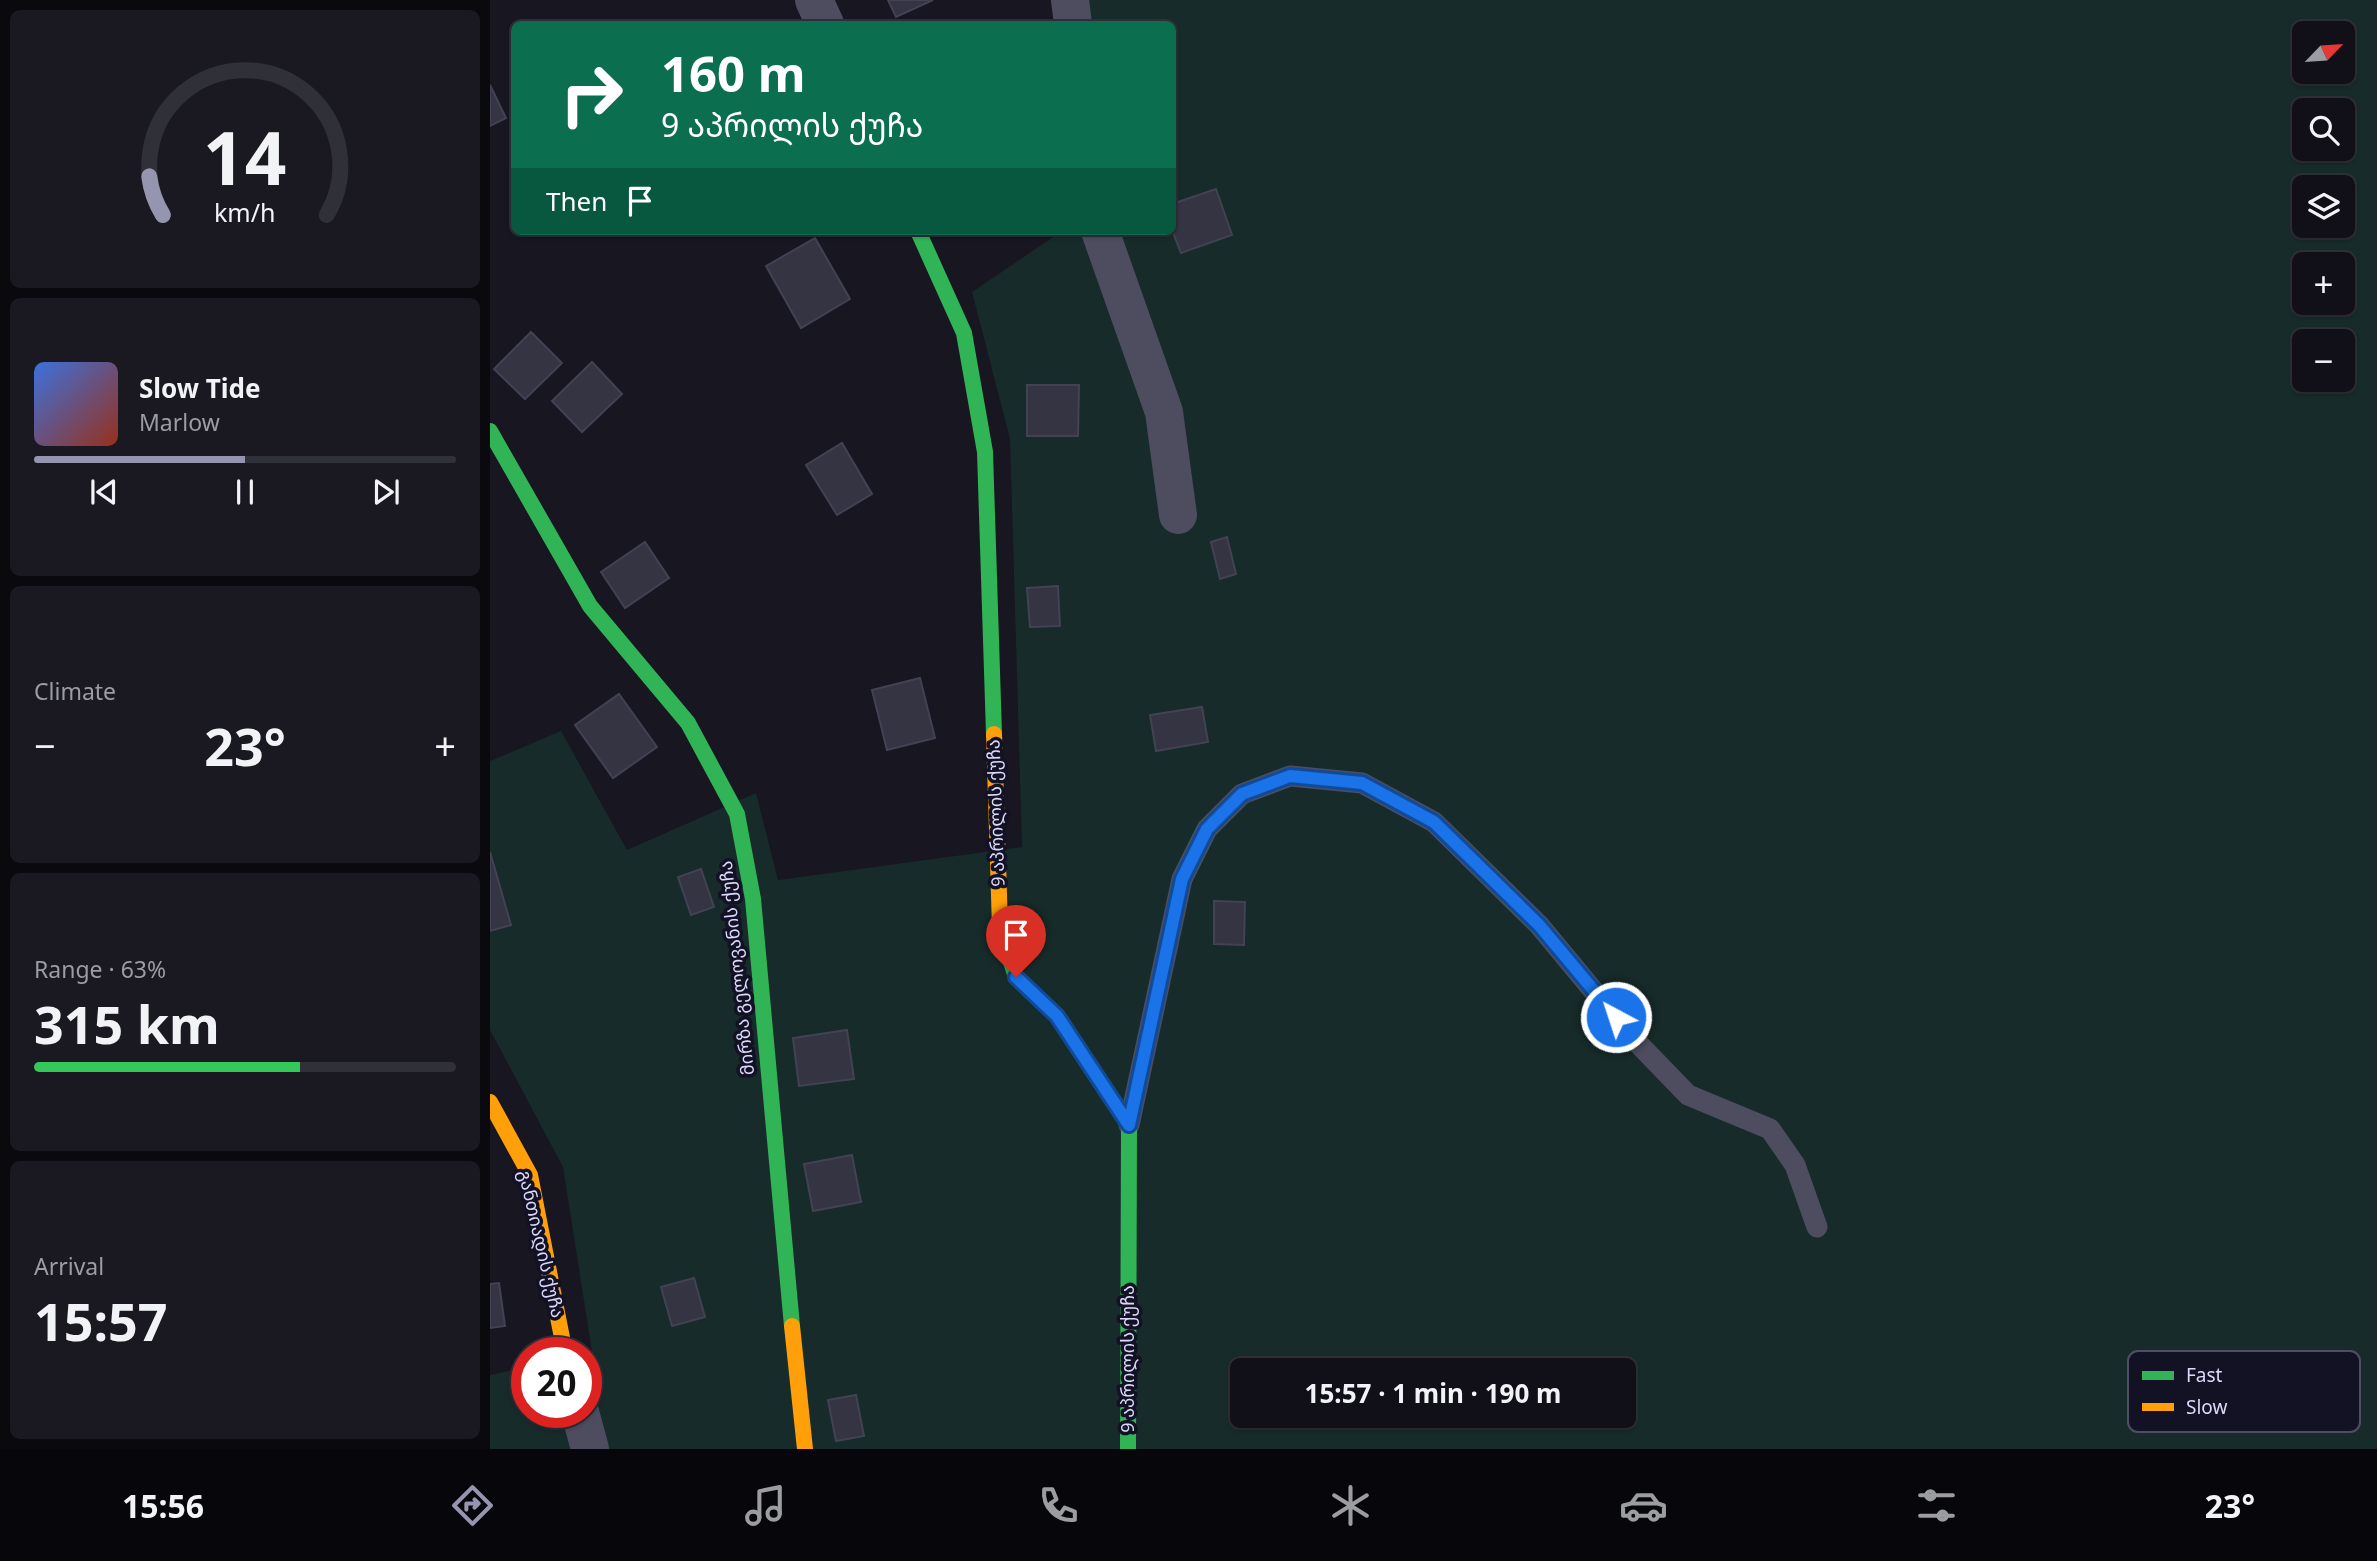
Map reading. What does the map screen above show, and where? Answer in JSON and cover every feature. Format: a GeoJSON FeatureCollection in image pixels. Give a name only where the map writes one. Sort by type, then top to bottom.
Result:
{"type":"FeatureCollection","features":[{"type":"Feature","properties":{"kind":"street"},"geometry":{"type":"LineString","coordinates":[[814,0],[824,21]]}},
{"type":"Feature","properties":{"kind":"street"},"geometry":{"type":"LineString","coordinates":[[1070,0],[1073,21]]}},
{"type":"Feature","properties":{"kind":"street","name":"9 აპრილის ქუჩა"},"geometry":{"type":"LineString","coordinates":[[920,235],[964,333],[985,452],[1000,927],[1016,977],[1057,1016],[1129,1125],[1128,1449]]}},
{"type":"Feature","properties":{"kind":"street"},"geometry":{"type":"LineString","coordinates":[[1101,235],[1164,412],[1178,515]]}},
{"type":"Feature","properties":{"kind":"street","name":"მირზა გელოვანის ქუჩა"},"geometry":{"type":"LineString","coordinates":[[490,431],[590,606],[688,723],[737,814],[753,899],[776,1169],[805,1449]]}},
{"type":"Feature","properties":{"kind":"street","name":"განთიადის ქუჩა"},"geometry":{"type":"LineString","coordinates":[[490,1102],[530,1175],[562,1337]]}},
{"type":"Feature","properties":{"kind":"street"},"geometry":{"type":"LineString","coordinates":[[584,1428],[590,1449]]}},
{"type":"Feature","properties":{"kind":"lane"},"geometry":{"type":"LineString","coordinates":[[1129,1125],[1182,879],[1207,829],[1242,794],[1290,776],[1362,783],[1434,822],[1539,925],[1631,1036],[1688,1094],[1770,1129],[1794,1165],[1817,1227]]}},
{"type":"Feature","properties":{"kind":"green space"},"geometry":{"type":"Polygon","coordinates":[[[1086,0],[2377,0],[2377,1449],[490,1449],[490,1375],[511,1370],[511,1428],[602,1428],[602,1337],[590,1337],[563,1167],[490,1030],[490,761],[561,731],[627,850],[756,793],[778,880],[1022,847],[1010,439],[972,292],[1056,235],[1176,235],[1176,21],[1088,21],[1086,0]]]}},
{"type":"Feature","properties":{"kind":"building"},"geometry":{"type":"Polygon","coordinates":[[[888,0],[933,0],[896,17],[888,0]]]}},
{"type":"Feature","properties":{"kind":"building"},"geometry":{"type":"Polygon","coordinates":[[[490,85],[506,118],[490,126],[490,85]]]}},
{"type":"Feature","properties":{"kind":"building"},"geometry":{"type":"Polygon","coordinates":[[[1216,189],[1232,235],[1181,253],[1174,235],[1176,203],[1216,189]]]}},
{"type":"Feature","properties":{"kind":"building"},"geometry":{"type":"Polygon","coordinates":[[[815,238],[850,299],[801,328],[766,266],[815,238]]]}},
{"type":"Feature","properties":{"kind":"building"},"geometry":{"type":"Polygon","coordinates":[[[531,332],[562,363],[525,399],[494,369],[531,332]]]}},
{"type":"Feature","properties":{"kind":"building"},"geometry":{"type":"Polygon","coordinates":[[[592,362],[622,394],[582,432],[552,401],[592,362]]]}},
{"type":"Feature","properties":{"kind":"building"},"geometry":{"type":"Polygon","coordinates":[[[1027,385],[1079,385],[1078,436],[1027,436],[1027,385]]]}},
{"type":"Feature","properties":{"kind":"building"},"geometry":{"type":"Polygon","coordinates":[[[842,443],[872,494],[837,515],[806,465],[842,443]]]}},
{"type":"Feature","properties":{"kind":"building"},"geometry":{"type":"Polygon","coordinates":[[[1227,537],[1236,574],[1220,579],[1211,542],[1227,537]]]}},
{"type":"Feature","properties":{"kind":"building"},"geometry":{"type":"Polygon","coordinates":[[[645,542],[669,578],[625,608],[601,572],[645,542]]]}},
{"type":"Feature","properties":{"kind":"building"},"geometry":{"type":"Polygon","coordinates":[[[1058,586],[1060,626],[1030,627],[1027,588],[1058,586]]]}},
{"type":"Feature","properties":{"kind":"building"},"geometry":{"type":"Polygon","coordinates":[[[920,678],[935,738],[887,750],[872,690],[920,678]]]}},
{"type":"Feature","properties":{"kind":"building"},"geometry":{"type":"Polygon","coordinates":[[[619,694],[657,747],[613,778],[575,725],[619,694]]]}},
{"type":"Feature","properties":{"kind":"building"},"geometry":{"type":"Polygon","coordinates":[[[1202,707],[1208,742],[1156,751],[1150,715],[1202,707]]]}},
{"type":"Feature","properties":{"kind":"building"},"geometry":{"type":"Polygon","coordinates":[[[490,852],[511,925],[490,931],[490,852]]]}},
{"type":"Feature","properties":{"kind":"building"},"geometry":{"type":"Polygon","coordinates":[[[701,869],[714,907],[691,915],[678,877],[701,869]]]}},
{"type":"Feature","properties":{"kind":"building"},"geometry":{"type":"Polygon","coordinates":[[[1214,901],[1245,902],[1244,945],[1214,944],[1214,901]]]}},
{"type":"Feature","properties":{"kind":"building"},"geometry":{"type":"Polygon","coordinates":[[[847,1030],[854,1079],[799,1086],[793,1038],[847,1030]]]}},
{"type":"Feature","properties":{"kind":"building"},"geometry":{"type":"Polygon","coordinates":[[[852,1155],[861,1202],[813,1211],[804,1164],[852,1155]]]}},
{"type":"Feature","properties":{"kind":"building"},"geometry":{"type":"Polygon","coordinates":[[[694,1278],[705,1317],[672,1326],[661,1287],[694,1278]]]}},
{"type":"Feature","properties":{"kind":"building"},"geometry":{"type":"Polygon","coordinates":[[[499,1283],[505,1326],[490,1328],[490,1284],[499,1283]]]}},
{"type":"Feature","properties":{"kind":"building"},"geometry":{"type":"Polygon","coordinates":[[[856,1395],[864,1436],[836,1441],[828,1400],[856,1395]]]}},
{"type":"Feature","properties":{"kind":"traffic: fast"},"geometry":{"type":"LineString","coordinates":[[920,235],[964,333],[985,452],[994,734]]}},
{"type":"Feature","properties":{"kind":"traffic: fast"},"geometry":{"type":"LineString","coordinates":[[490,431],[590,606],[688,723],[737,814],[753,899],[792,1326]]}},
{"type":"Feature","properties":{"kind":"traffic: fast"},"geometry":{"type":"LineString","coordinates":[[1006,947],[1016,977],[1057,1016],[1129,1125],[1128,1449]]}},
{"type":"Feature","properties":{"kind":"traffic: slow"},"geometry":{"type":"LineString","coordinates":[[994,734],[1000,927],[1006,947]]}},
{"type":"Feature","properties":{"kind":"traffic: slow"},"geometry":{"type":"LineString","coordinates":[[490,1102],[530,1175],[562,1337]]}},
{"type":"Feature","properties":{"kind":"traffic: slow"},"geometry":{"type":"LineString","coordinates":[[792,1326],[805,1449]]}},
{"type":"Feature","properties":{"kind":"route"},"geometry":{"type":"LineString","coordinates":[[1016,977],[1057,1016],[1129,1125],[1182,879],[1207,829],[1242,794],[1290,776],[1362,783],[1434,822],[1539,925],[1616,1017]]}}]}
